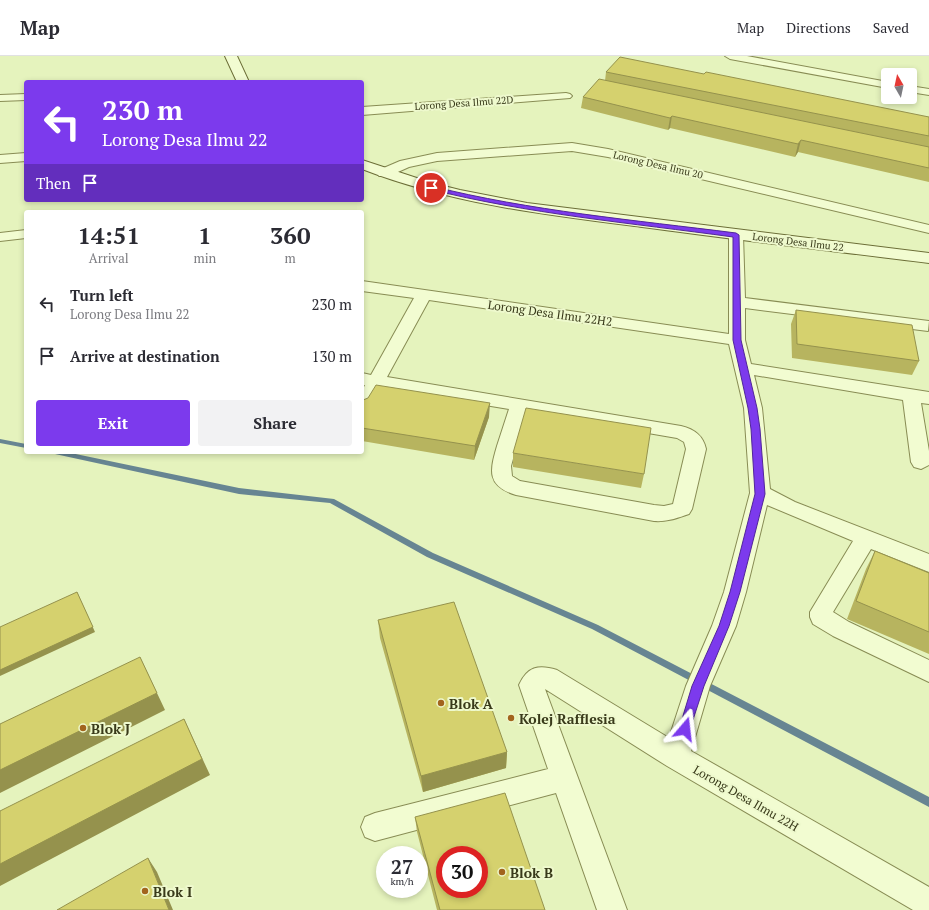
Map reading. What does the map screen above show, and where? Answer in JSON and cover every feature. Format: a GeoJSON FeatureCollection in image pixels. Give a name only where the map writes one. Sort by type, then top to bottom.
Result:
{"type":"FeatureCollection","features":[{"type":"Feature","properties":{"kind":"street"},"geometry":{"type":"LineString","coordinates":[[230,56],[242,80]]}},
{"type":"Feature","properties":{"kind":"street"},"geometry":{"type":"LineString","coordinates":[[730,56],[881,84]]}},
{"type":"Feature","properties":{"kind":"street"},"geometry":{"type":"LineString","coordinates":[[917,90],[929,92]]}},
{"type":"Feature","properties":{"kind":"street","name":"Lorong Desa Ilmu 22D"},"geometry":{"type":"LineString","coordinates":[[364,110],[566,96]]}},
{"type":"Feature","properties":{"kind":"street"},"geometry":{"type":"LineString","coordinates":[[0,98],[24,97]]}},
{"type":"Feature","properties":{"kind":"street","name":"Lorong Desa Ilmu 20"},"geometry":{"type":"LineString","coordinates":[[384,173],[405,164],[437,157],[572,147],[608,153],[929,229]]}},
{"type":"Feature","properties":{"kind":"street"},"geometry":{"type":"LineString","coordinates":[[0,159],[24,157]]}},
{"type":"Feature","properties":{"kind":"street","name":"Lorong Desa Ilmu 22"},"geometry":{"type":"LineString","coordinates":[[364,165],[384,173],[440,191],[500,203],[736,235],[929,258]]}},
{"type":"Feature","properties":{"kind":"street"},"geometry":{"type":"LineString","coordinates":[[0,236],[24,234]]}},
{"type":"Feature","properties":{"kind":"street"},"geometry":{"type":"LineString","coordinates":[[676,757],[698,686],[724,626],[743,565],[760,494],[756,429],[737,340],[736,235]]}},
{"type":"Feature","properties":{"kind":"street","name":"Lorong Desa Ilmu 22H2"},"geometry":{"type":"LineString","coordinates":[[364,286],[737,340]]}},
{"type":"Feature","properties":{"kind":"street"},"geometry":{"type":"LineString","coordinates":[[364,399],[369,380],[424,295]]}},
{"type":"Feature","properties":{"kind":"street"},"geometry":{"type":"LineString","coordinates":[[736,302],[929,328]]}},
{"type":"Feature","properties":{"kind":"street"},"geometry":{"type":"LineString","coordinates":[[744,368],[920,396],[921,462]]}},
{"type":"Feature","properties":{"kind":"street"},"geometry":{"type":"LineString","coordinates":[[369,380],[520,405],[686,434],[695,442],[696,449],[682,509],[664,514],[654,513],[516,488],[508,485],[503,481],[501,466],[520,405]]}},
{"type":"Feature","properties":{"kind":"street"},"geometry":{"type":"LineString","coordinates":[[760,494],[929,563]]}},
{"type":"Feature","properties":{"kind":"street"},"geometry":{"type":"LineString","coordinates":[[866,538],[821,612],[821,617],[841,629],[929,671]]}},
{"type":"Feature","properties":{"kind":"street","name":"Lorong Desa Ilmu 22H"},"geometry":{"type":"LineString","coordinates":[[564,778],[532,692],[531,685],[538,678],[548,678],[676,757],[929,903]]}},
{"type":"Feature","properties":{"kind":"street"},"geometry":{"type":"LineString","coordinates":[[374,827],[564,778],[612,910]]}},
{"type":"Feature","properties":{"kind":"building"},"geometry":{"type":"Polygon","coordinates":[[[620,57],[704,74],[706,72],[929,117],[929,136],[606,72],[620,57]]]}},
{"type":"Feature","properties":{"kind":"building"},"geometry":{"type":"Polygon","coordinates":[[[599,79],[929,147],[929,168],[801,140],[798,144],[672,116],[670,118],[583,97],[599,79]]]}},
{"type":"Feature","properties":{"kind":"building"},"geometry":{"type":"Polygon","coordinates":[[[796,310],[912,325],[919,361],[797,344],[796,310]]]}},
{"type":"Feature","properties":{"kind":"building"},"geometry":{"type":"Polygon","coordinates":[[[376,385],[490,403],[475,446],[364,428],[364,400],[368,398],[376,385]]]}},
{"type":"Feature","properties":{"kind":"building"},"geometry":{"type":"Polygon","coordinates":[[[526,408],[651,428],[644,474],[513,453],[526,408]]]}},
{"type":"Feature","properties":{"kind":"building"},"geometry":{"type":"Polygon","coordinates":[[[875,551],[929,573],[929,632],[856,601],[875,551]]]}},
{"type":"Feature","properties":{"kind":"building"},"geometry":{"type":"Polygon","coordinates":[[[77,592],[93,627],[0,670],[0,627],[77,592]]]}},
{"type":"Feature","properties":{"kind":"building","name":"Blok A"},"geometry":{"type":"Polygon","coordinates":[[[454,602],[507,752],[421,776],[378,620],[454,602]]]}},
{"type":"Feature","properties":{"kind":"building"},"geometry":{"type":"Polygon","coordinates":[[[140,657],[157,693],[0,770],[0,724],[140,657]]]}},
{"type":"Feature","properties":{"kind":"building"},"geometry":{"type":"Polygon","coordinates":[[[184,719],[202,759],[0,864],[0,811],[184,719]]]}},
{"type":"Feature","properties":{"kind":"building","name":"Blok B"},"geometry":{"type":"Polygon","coordinates":[[[505,793],[545,910],[440,910],[437,898],[488,898],[488,846],[436,846],[436,895],[428,865],[428,846],[423,846],[415,817],[505,793]]]}},
{"type":"Feature","properties":{"kind":"building"},"geometry":{"type":"Polygon","coordinates":[[[148,858],[169,910],[57,910],[148,858]]]}},
{"type":"Feature","properties":{"kind":"waterway"},"geometry":{"type":"LineString","coordinates":[[0,441],[24,446]]}},
{"type":"Feature","properties":{"kind":"waterway"},"geometry":{"type":"LineString","coordinates":[[64,454],[239,491],[331,501],[430,555],[595,627],[929,802]]}},
{"type":"Feature","properties":{"kind":"place","name":"Blok A"},"geometry":{"type":"Point","coordinates":[441,703]}},
{"type":"Feature","properties":{"kind":"place","name":"Kolej Rafflesia"},"geometry":{"type":"Point","coordinates":[511,718]}},
{"type":"Feature","properties":{"kind":"place","name":"Blok J"},"geometry":{"type":"Point","coordinates":[83,728]}},
{"type":"Feature","properties":{"kind":"place","name":"Blok B"},"geometry":{"type":"Point","coordinates":[502,872]}},
{"type":"Feature","properties":{"kind":"place","name":"Blok I"},"geometry":{"type":"Point","coordinates":[145,891]}},
{"type":"Feature","properties":{"kind":"route"},"geometry":{"type":"LineString","coordinates":[[431,188],[473,198],[563,213],[736,235],[736,331],[753,408],[760,476],[760,494],[735,592],[724,626],[698,686],[685,729]]}}]}
